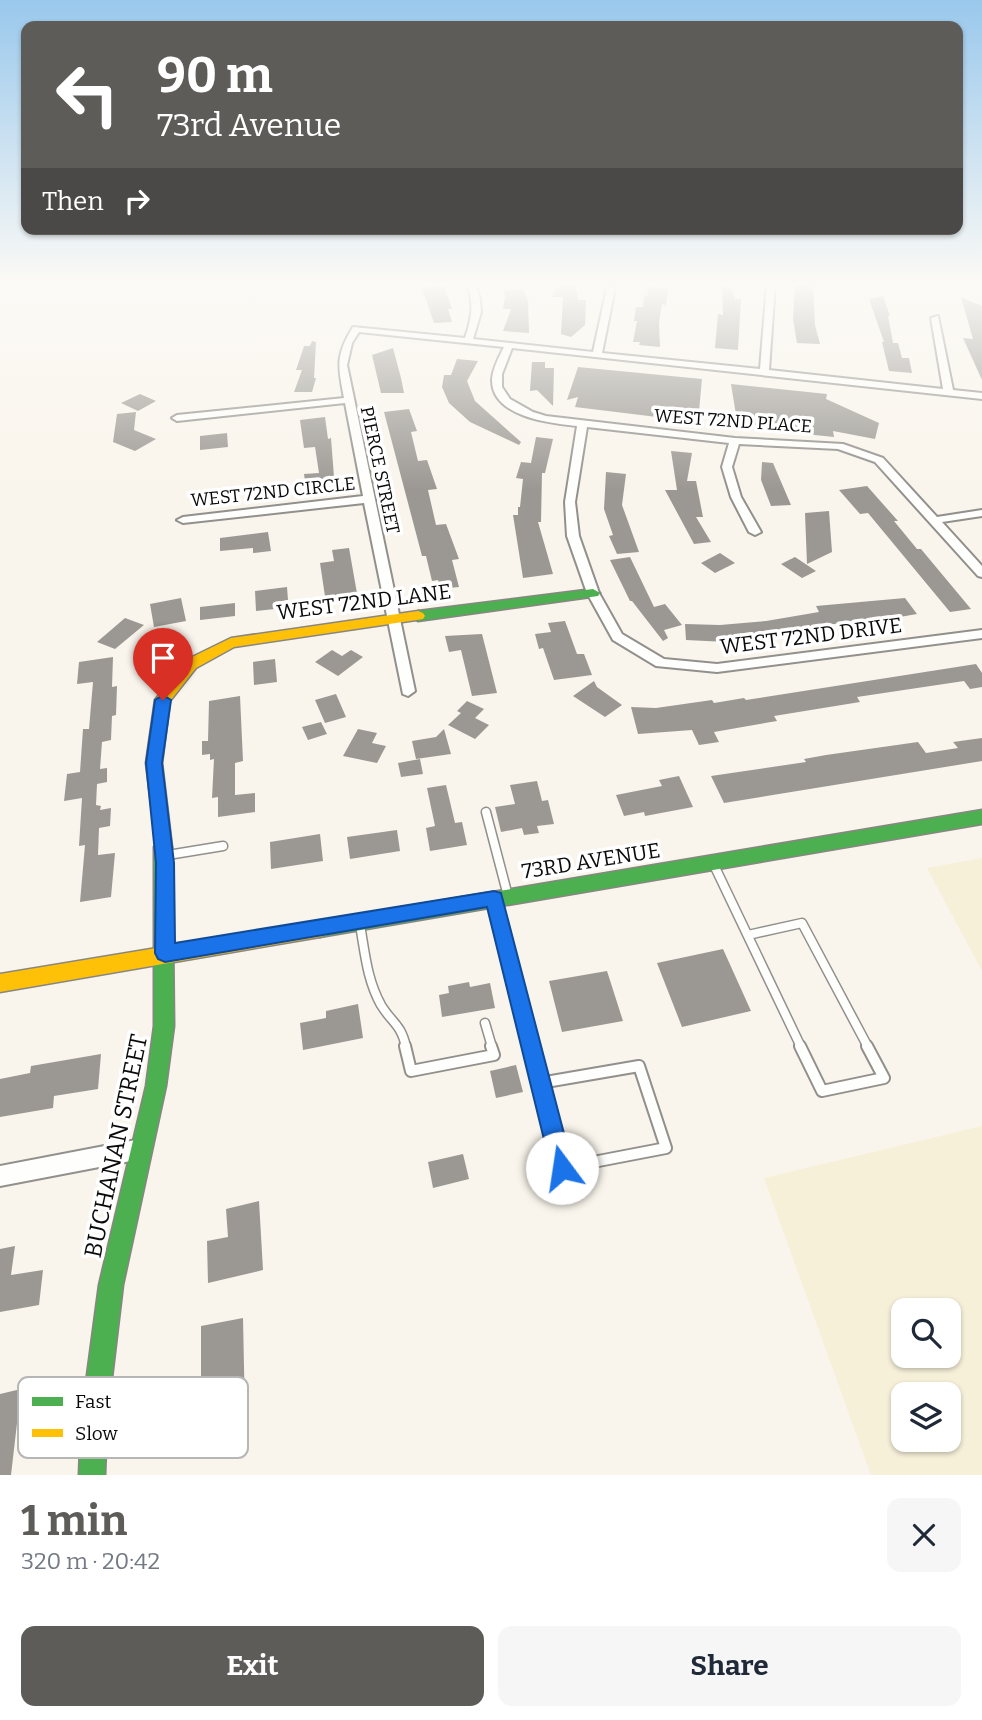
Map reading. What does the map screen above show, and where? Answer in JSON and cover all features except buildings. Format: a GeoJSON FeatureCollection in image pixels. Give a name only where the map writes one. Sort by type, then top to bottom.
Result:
{"type":"FeatureCollection","features":[{"type":"Feature","properties":{"kind":"street","name":"PIERCE STREET"},"geometry":{"type":"LineString","coordinates":[[346,352],[342,365],[348,400],[408,691]]}},
{"type":"Feature","properties":{"kind":"street"},"geometry":{"type":"LineString","coordinates":[[507,352],[497,379],[501,393],[515,410],[545,419],[582,425]]}},
{"type":"Feature","properties":{"kind":"street"},"geometry":{"type":"LineString","coordinates":[[576,352],[982,396]]}},
{"type":"Feature","properties":{"kind":"street"},"geometry":{"type":"LineString","coordinates":[[764,373],[766,352]]}},
{"type":"Feature","properties":{"kind":"street"},"geometry":{"type":"LineString","coordinates":[[941,352],[948,391]]}},
{"type":"Feature","properties":{"kind":"street"},"geometry":{"type":"LineString","coordinates":[[177,418],[348,400]]}},
{"type":"Feature","properties":{"kind":"street","name":"WEST 72ND PLACE"},"geometry":{"type":"LineString","coordinates":[[582,425],[735,441],[839,446],[879,460],[936,520]]}},
{"type":"Feature","properties":{"kind":"street","name":"WEST 72ND DRIVE"},"geometry":{"type":"LineString","coordinates":[[582,425],[570,502],[573,536],[593,593],[617,637],[661,663],[718,668],[982,634]]}},
{"type":"Feature","properties":{"kind":"street"},"geometry":{"type":"LineString","coordinates":[[735,441],[727,467],[736,497],[755,532]]}},
{"type":"Feature","properties":{"kind":"street","name":"WEST 72ND CIRCLE"},"geometry":{"type":"LineString","coordinates":[[183,520],[368,499]]}},
{"type":"Feature","properties":{"kind":"street"},"geometry":{"type":"LineString","coordinates":[[936,520],[982,513]]}},
{"type":"Feature","properties":{"kind":"street"},"geometry":{"type":"LineString","coordinates":[[936,520],[982,573]]}},
{"type":"Feature","properties":{"kind":"street","name":"WEST 72ND LANE"},"geometry":{"type":"LineString","coordinates":[[163,700],[191,664],[231,643],[593,593]]}},
{"type":"Feature","properties":{"kind":"street","name":"BUCHANAN STREET"},"geometry":{"type":"LineString","coordinates":[[99,1377],[109,1298],[161,1053],[165,953],[164,856],[154,763],[163,700]]}},
{"type":"Feature","properties":{"kind":"street","name":"73RD AVENUE"},"geometry":{"type":"LineString","coordinates":[[0,983],[982,817]]}},
{"type":"Feature","properties":{"kind":"street"},"geometry":{"type":"LineString","coordinates":[[0,1176],[141,1149]]}},
{"type":"Feature","properties":{"kind":"lane"},"geometry":{"type":"LineString","coordinates":[[486,812],[501,897],[541,1083],[562,1168],[666,1148],[639,1066],[541,1083]]}},
{"type":"Feature","properties":{"kind":"lane"},"geometry":{"type":"LineString","coordinates":[[164,856],[223,846]]}},
{"type":"Feature","properties":{"kind":"lane"},"geometry":{"type":"LineString","coordinates":[[713,862],[822,1091],[884,1078],[802,923],[748,935]]}},
{"type":"Feature","properties":{"kind":"lane"},"geometry":{"type":"LineString","coordinates":[[360,921],[369,980],[382,1007],[402,1031],[411,1071],[494,1055],[485,1023]]}},
{"type":"Feature","properties":{"kind":"shaded area"},"geometry":{"type":"Polygon","coordinates":[[[982,858],[982,971],[927,868],[982,858]]]}},
{"type":"Feature","properties":{"kind":"shaded area"},"geometry":{"type":"Polygon","coordinates":[[[982,1126],[982,1475],[871,1475],[764,1178],[982,1126]]]}},
{"type":"Feature","properties":{"kind":"traffic: fast"},"geometry":{"type":"LineString","coordinates":[[418,616],[593,593]]}},
{"type":"Feature","properties":{"kind":"traffic: fast"},"geometry":{"type":"LineString","coordinates":[[320,929],[982,817]]}},
{"type":"Feature","properties":{"kind":"traffic: fast"},"geometry":{"type":"LineString","coordinates":[[99,1377],[111,1285],[156,1086],[164,1026],[163,847]]}},
{"type":"Feature","properties":{"kind":"traffic: fast"},"geometry":{"type":"LineString","coordinates":[[92,1475],[93,1458]]}},
{"type":"Feature","properties":{"kind":"traffic: slow"},"geometry":{"type":"LineString","coordinates":[[163,847],[154,763],[163,700],[191,664],[231,643],[418,616]]}},
{"type":"Feature","properties":{"kind":"traffic: slow"},"geometry":{"type":"LineString","coordinates":[[0,983],[320,929]]}},
{"type":"Feature","properties":{"kind":"route"},"geometry":{"type":"LineString","coordinates":[[163,700],[154,763],[165,863],[165,953],[494,898],[562,1168]]}}]}
